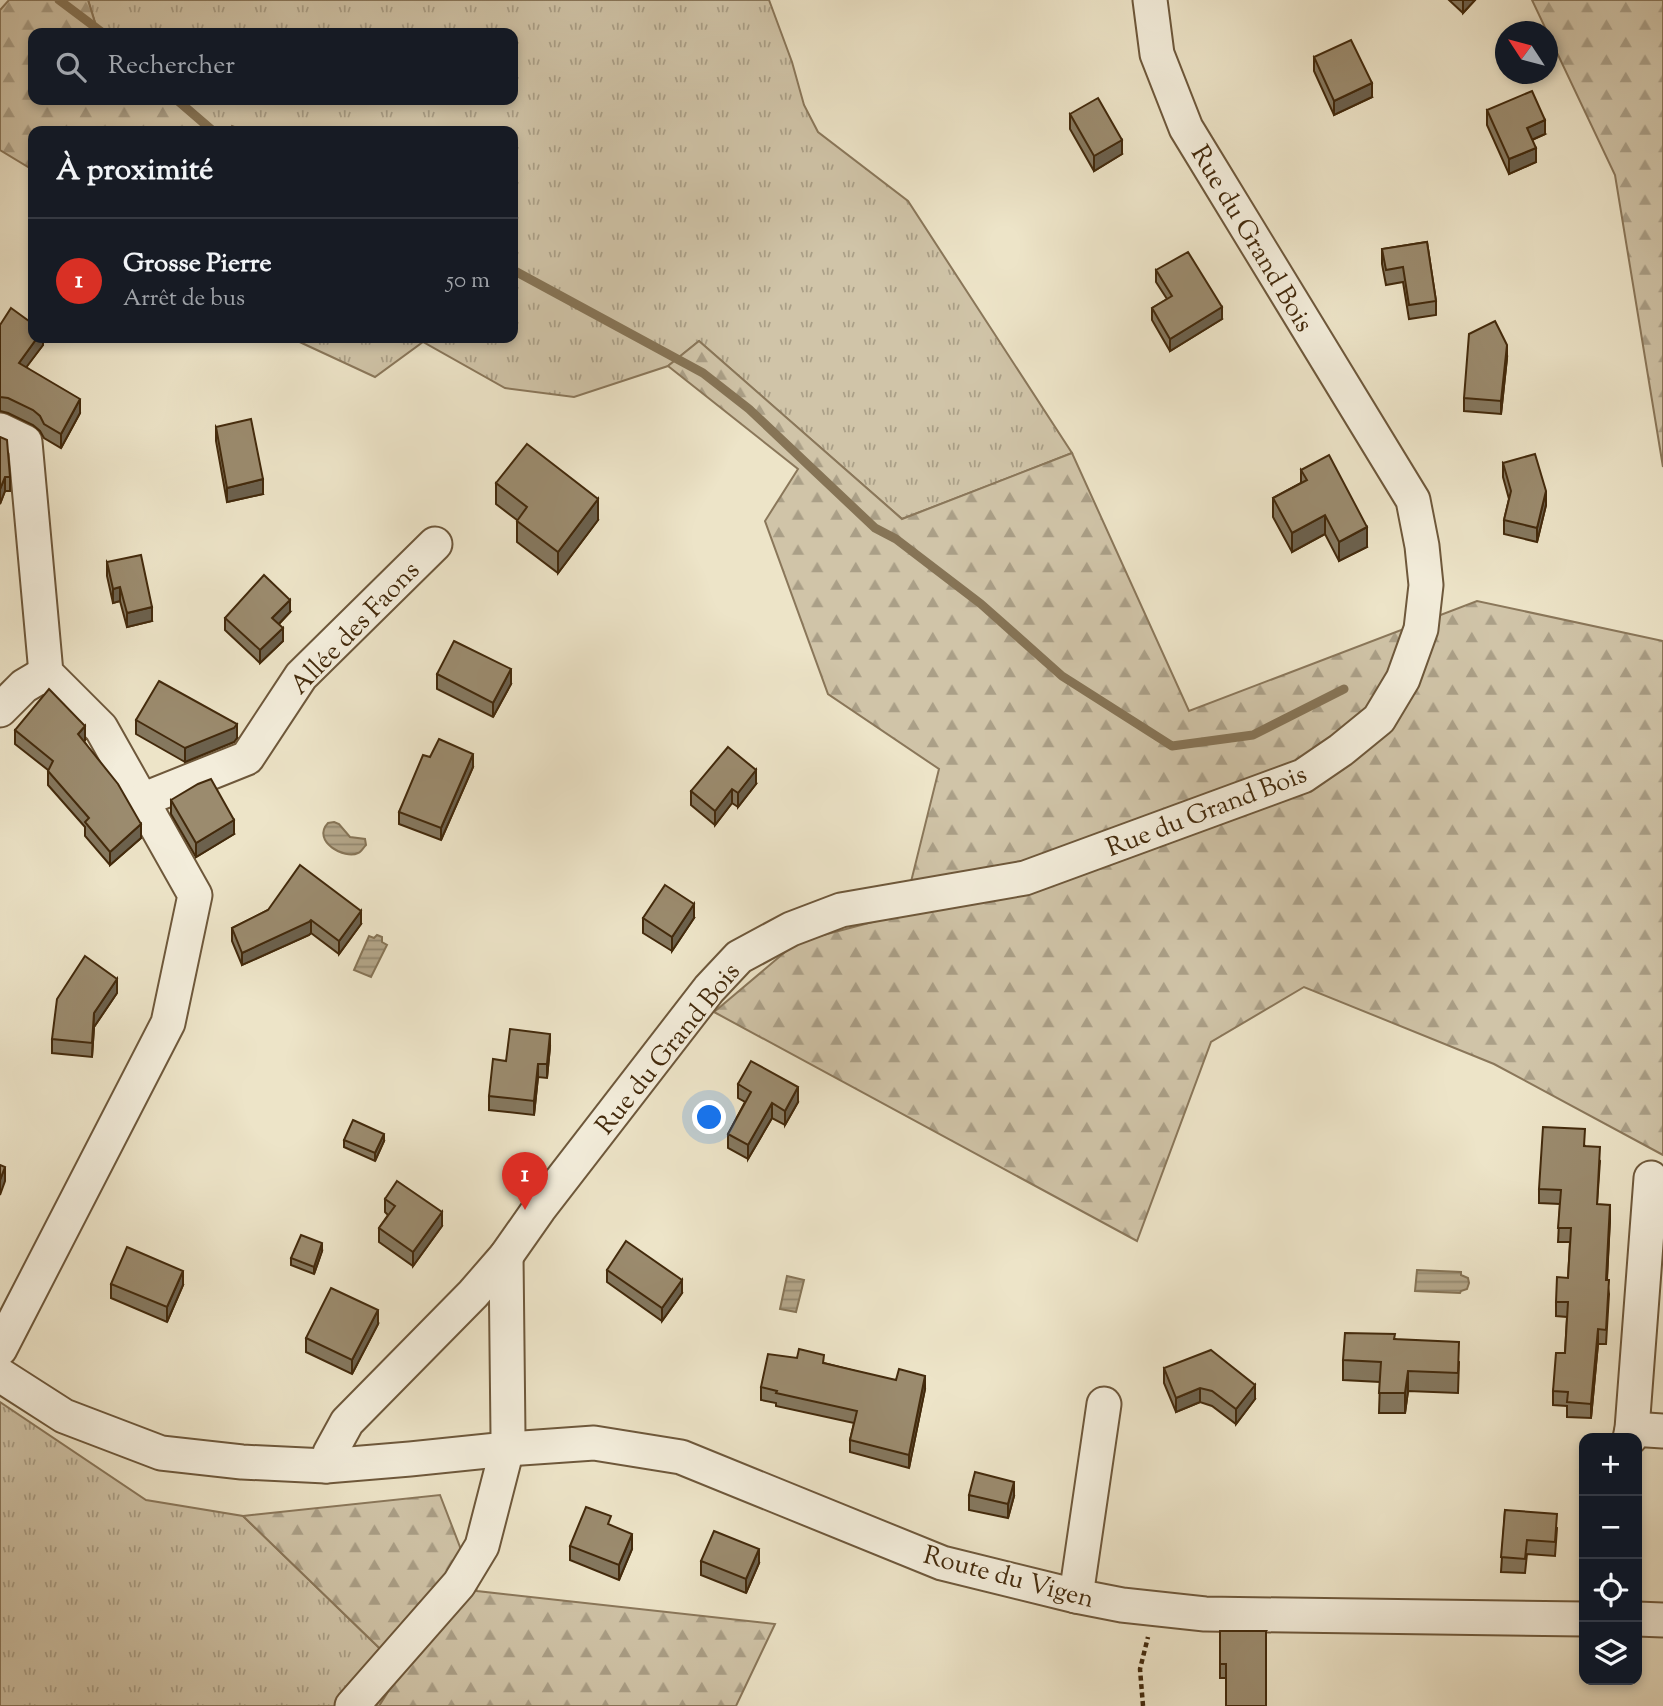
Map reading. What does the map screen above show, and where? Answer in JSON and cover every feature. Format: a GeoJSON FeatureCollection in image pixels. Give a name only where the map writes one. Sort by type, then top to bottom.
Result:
{"type":"FeatureCollection","features":[{"type":"Feature","properties":{"kind":"street","name":"Rue du Grand Bois"},"geometry":{"type":"LineString","coordinates":[[326,1466],[347,1422],[473,1294],[506,1256],[539,1209],[709,989],[739,957],[791,929],[841,909],[1025,878],[1303,776],[1379,719],[1403,679],[1421,629],[1426,585],[1413,500],[1186,128],[1157,54],[1150,0]]}},
{"type":"Feature","properties":{"kind":"street"},"geometry":{"type":"LineString","coordinates":[[0,430],[25,442],[46,673],[101,728],[195,895],[168,1023],[0,1349]]}},
{"type":"Feature","properties":{"kind":"street","name":"Allée des Faons"},"geometry":{"type":"LineString","coordinates":[[142,800],[247,758],[301,676],[435,544]]}},
{"type":"Feature","properties":{"kind":"street"},"geometry":{"type":"LineString","coordinates":[[0,710],[24,686],[46,673]]}},
{"type":"Feature","properties":{"kind":"street"},"geometry":{"type":"LineString","coordinates":[[1642,1433],[1651,1178]]}},
{"type":"Feature","properties":{"kind":"street"},"geometry":{"type":"LineString","coordinates":[[352,1706],[459,1584],[482,1546],[507,1449],[509,1422],[506,1256]]}},
{"type":"Feature","properties":{"kind":"street","name":"Route du Vigen"},"geometry":{"type":"LineString","coordinates":[[0,1374],[64,1416],[160,1452],[242,1462],[326,1466],[594,1443],[681,1457],[942,1563],[1076,1596],[1155,1609],[1205,1615],[1579,1619]]}},
{"type":"Feature","properties":{"kind":"street"},"geometry":{"type":"LineString","coordinates":[[1076,1596],[1104,1404]]}},
{"type":"Feature","properties":{"kind":"street"},"geometry":{"type":"LineString","coordinates":[[1642,1619],[1663,1619]]}},
{"type":"Feature","properties":{"kind":"path"},"geometry":{"type":"LineString","coordinates":[[1143,1706],[1140,1669],[1155,1609]]}},
{"type":"Feature","properties":{"kind":"green space"},"geometry":{"type":"Polygon","coordinates":[[[9,0],[88,0],[97,28],[28,28],[28,105],[183,105],[207,126],[28,126],[28,167],[0,150],[0,10],[9,0]]]}},
{"type":"Feature","properties":{"kind":"green space"},"geometry":{"type":"Polygon","coordinates":[[[88,0],[769,0],[792,62],[804,105],[818,132],[908,201],[1072,453],[902,519],[699,341],[668,366],[574,397],[505,388],[425,343],[518,343],[518,126],[207,126],[183,105],[518,105],[518,28],[97,28],[88,0]]]}},
{"type":"Feature","properties":{"kind":"green space"},"geometry":{"type":"Polygon","coordinates":[[[1532,0],[1663,0],[1663,467],[1615,175],[1558,55],[1558,21],[1542,21],[1532,0]]]}},
{"type":"Feature","properties":{"kind":"green space"},"geometry":{"type":"Polygon","coordinates":[[[699,341],[902,519],[1072,453],[1189,711],[1477,601],[1663,641],[1663,1155],[1494,1064],[1304,987],[1211,1042],[1137,1241],[714,1012],[797,942],[903,914],[939,769],[828,694],[765,521],[798,469],[668,366],[699,341]]]}},
{"type":"Feature","properties":{"kind":"green space"},"geometry":{"type":"Polygon","coordinates":[[[302,343],[422,343],[375,377],[302,343]]]}},
{"type":"Feature","properties":{"kind":"green space"},"geometry":{"type":"Polygon","coordinates":[[[0,1402],[146,1500],[243,1516],[402,1670],[381,1706],[0,1706],[0,1402]]]}},
{"type":"Feature","properties":{"kind":"green space"},"geometry":{"type":"Polygon","coordinates":[[[440,1495],[477,1591],[775,1624],[736,1706],[379,1706],[402,1670],[243,1516],[440,1495]]]}},
{"type":"Feature","properties":{"kind":"shaded area"},"geometry":{"type":"Polygon","coordinates":[[[334,822],[350,837],[365,839],[366,845],[360,852],[345,854],[327,842],[324,830],[328,823],[334,822]]]}},
{"type":"Feature","properties":{"kind":"shaded area"},"geometry":{"type":"Polygon","coordinates":[[[377,935],[382,937],[382,942],[387,945],[371,977],[354,970],[369,936],[374,938],[377,935]]]}},
{"type":"Feature","properties":{"kind":"shaded area"},"geometry":{"type":"Polygon","coordinates":[[[1417,1270],[1461,1272],[1461,1275],[1468,1278],[1469,1283],[1467,1289],[1460,1293],[1415,1291],[1417,1270]]]}},
{"type":"Feature","properties":{"kind":"shaded area"},"geometry":{"type":"Polygon","coordinates":[[[787,1276],[804,1280],[796,1312],[780,1309],[787,1276]]]}},
{"type":"Feature","properties":{"kind":"building"},"geometry":{"type":"Polygon","coordinates":[[[1351,40],[1372,83],[1334,101],[1314,57],[1351,40]]]}},
{"type":"Feature","properties":{"kind":"building"},"geometry":{"type":"Polygon","coordinates":[[[1532,91],[1545,120],[1527,128],[1536,148],[1509,159],[1487,110],[1532,91]]]}},
{"type":"Feature","properties":{"kind":"building"},"geometry":{"type":"Polygon","coordinates":[[[1098,98],[1122,140],[1094,156],[1070,114],[1098,98]]]}},
{"type":"Feature","properties":{"kind":"building"},"geometry":{"type":"Polygon","coordinates":[[[1427,242],[1436,301],[1409,305],[1403,267],[1386,270],[1382,249],[1427,242]]]}},
{"type":"Feature","properties":{"kind":"building"},"geometry":{"type":"Polygon","coordinates":[[[1188,252],[1222,307],[1170,339],[1152,308],[1172,296],[1156,270],[1188,252]]]}},
{"type":"Feature","properties":{"kind":"building"},"geometry":{"type":"Polygon","coordinates":[[[11,308],[28,320],[28,343],[33,343],[19,363],[80,399],[61,434],[44,424],[33,410],[0,397],[0,325],[11,308]]]}},
{"type":"Feature","properties":{"kind":"building"},"geometry":{"type":"Polygon","coordinates":[[[1495,321],[1507,345],[1501,401],[1464,398],[1469,334],[1495,321]]]}},
{"type":"Feature","properties":{"kind":"building"},"geometry":{"type":"Polygon","coordinates":[[[251,419],[263,479],[227,488],[216,427],[251,419]]]}},
{"type":"Feature","properties":{"kind":"building"},"geometry":{"type":"Polygon","coordinates":[[[0,437],[7,440],[10,477],[5,477],[0,489],[0,437]]]}},
{"type":"Feature","properties":{"kind":"building"},"geometry":{"type":"Polygon","coordinates":[[[527,444],[598,499],[558,552],[517,521],[527,507],[496,483],[527,444]]]}},
{"type":"Feature","properties":{"kind":"building"},"geometry":{"type":"Polygon","coordinates":[[[1535,454],[1546,491],[1537,528],[1504,520],[1511,491],[1503,463],[1535,454]]]}},
{"type":"Feature","properties":{"kind":"building"},"geometry":{"type":"Polygon","coordinates":[[[1329,455],[1367,527],[1339,542],[1325,515],[1292,533],[1273,498],[1307,480],[1301,470],[1329,455]]]}},
{"type":"Feature","properties":{"kind":"building"},"geometry":{"type":"Polygon","coordinates":[[[141,555],[152,607],[127,613],[120,587],[113,589],[107,562],[141,555]]]}},
{"type":"Feature","properties":{"kind":"building"},"geometry":{"type":"Polygon","coordinates":[[[264,575],[290,600],[272,618],[283,628],[260,650],[225,618],[264,575]]]}},
{"type":"Feature","properties":{"kind":"building"},"geometry":{"type":"Polygon","coordinates":[[[454,641],[511,669],[493,703],[437,674],[454,641]]]}},
{"type":"Feature","properties":{"kind":"building"},"geometry":{"type":"Polygon","coordinates":[[[159,681],[237,724],[234,728],[185,748],[136,720],[159,681]]]}},
{"type":"Feature","properties":{"kind":"building"},"geometry":{"type":"Polygon","coordinates":[[[49,689],[85,726],[78,734],[118,784],[141,824],[110,852],[85,822],[89,818],[48,771],[53,761],[15,730],[49,689]]]}},
{"type":"Feature","properties":{"kind":"building"},"geometry":{"type":"Polygon","coordinates":[[[439,739],[473,754],[441,828],[399,812],[423,755],[430,757],[439,739]]]}},
{"type":"Feature","properties":{"kind":"building"},"geometry":{"type":"Polygon","coordinates":[[[728,747],[756,770],[738,793],[732,789],[715,811],[691,791],[728,747]]]}},
{"type":"Feature","properties":{"kind":"building"},"geometry":{"type":"Polygon","coordinates":[[[211,779],[234,820],[196,843],[171,800],[211,779]]]}},
{"type":"Feature","properties":{"kind":"building"},"geometry":{"type":"Polygon","coordinates":[[[300,865],[361,911],[339,941],[311,920],[242,953],[232,928],[268,910],[300,865]]]}},
{"type":"Feature","properties":{"kind":"building"},"geometry":{"type":"Polygon","coordinates":[[[665,885],[694,904],[672,937],[643,918],[665,885]]]}},
{"type":"Feature","properties":{"kind":"building"},"geometry":{"type":"Polygon","coordinates":[[[85,956],[117,979],[94,1013],[92,1043],[52,1039],[57,999],[85,956]]]}},
{"type":"Feature","properties":{"kind":"building"},"geometry":{"type":"Polygon","coordinates":[[[510,1029],[550,1034],[547,1064],[538,1064],[534,1101],[489,1096],[493,1059],[506,1061],[510,1029]]]}},
{"type":"Feature","properties":{"kind":"building"},"geometry":{"type":"Polygon","coordinates":[[[751,1061],[798,1087],[785,1111],[772,1103],[748,1145],[728,1134],[751,1092],[738,1084],[751,1061]]]}},
{"type":"Feature","properties":{"kind":"building"},"geometry":{"type":"Polygon","coordinates":[[[353,1120],[384,1134],[375,1153],[344,1140],[353,1120]]]}},
{"type":"Feature","properties":{"kind":"building"},"geometry":{"type":"Polygon","coordinates":[[[1543,1127],[1585,1129],[1584,1146],[1600,1147],[1597,1204],[1610,1205],[1606,1280],[1609,1280],[1606,1330],[1598,1329],[1591,1404],[1567,1402],[1568,1392],[1553,1391],[1556,1353],[1565,1353],[1568,1302],[1556,1302],[1557,1277],[1568,1278],[1571,1228],[1558,1228],[1561,1190],[1539,1189],[1543,1127]]]}},
{"type":"Feature","properties":{"kind":"building"},"geometry":{"type":"Polygon","coordinates":[[[0,1165],[5,1167],[0,1180],[0,1165]]]}},
{"type":"Feature","properties":{"kind":"building"},"geometry":{"type":"Polygon","coordinates":[[[397,1181],[442,1212],[413,1252],[379,1228],[395,1206],[385,1199],[397,1181]]]}},
{"type":"Feature","properties":{"kind":"building"},"geometry":{"type":"Polygon","coordinates":[[[301,1235],[322,1243],[314,1267],[291,1258],[301,1235]]]}},
{"type":"Feature","properties":{"kind":"building"},"geometry":{"type":"Polygon","coordinates":[[[626,1241],[682,1280],[662,1308],[607,1270],[626,1241]]]}},
{"type":"Feature","properties":{"kind":"building"},"geometry":{"type":"Polygon","coordinates":[[[127,1247],[183,1271],[167,1307],[111,1284],[127,1247]]]}},
{"type":"Feature","properties":{"kind":"building"},"geometry":{"type":"Polygon","coordinates":[[[331,1288],[378,1310],[352,1360],[306,1338],[331,1288]]]}},
{"type":"Feature","properties":{"kind":"building"},"geometry":{"type":"Polygon","coordinates":[[[1345,1333],[1395,1334],[1394,1339],[1459,1342],[1458,1373],[1408,1371],[1405,1393],[1379,1393],[1381,1362],[1343,1360],[1345,1333]]]}},
{"type":"Feature","properties":{"kind":"building"},"geometry":{"type":"Polygon","coordinates":[[[799,1349],[824,1355],[823,1363],[896,1380],[899,1369],[925,1376],[909,1455],[850,1440],[857,1411],[776,1393],[777,1391],[761,1387],[768,1354],[797,1358],[799,1349]]]}},
{"type":"Feature","properties":{"kind":"building"},"geometry":{"type":"Polygon","coordinates":[[[1211,1350],[1255,1385],[1236,1409],[1212,1391],[1200,1388],[1176,1398],[1164,1368],[1211,1350]]]}},
{"type":"Feature","properties":{"kind":"building"},"geometry":{"type":"Polygon","coordinates":[[[975,1472],[1014,1482],[1008,1504],[969,1495],[975,1472]]]}},
{"type":"Feature","properties":{"kind":"building"},"geometry":{"type":"Polygon","coordinates":[[[586,1507],[611,1516],[608,1524],[632,1534],[619,1565],[570,1546],[586,1507]]]}},
{"type":"Feature","properties":{"kind":"building"},"geometry":{"type":"Polygon","coordinates":[[[1505,1510],[1557,1514],[1555,1542],[1527,1540],[1525,1559],[1501,1557],[1505,1510]]]}},
{"type":"Feature","properties":{"kind":"building"},"geometry":{"type":"Polygon","coordinates":[[[714,1531],[759,1549],[746,1579],[701,1561],[714,1531]]]}},
{"type":"Feature","properties":{"kind":"building"},"geometry":{"type":"Polygon","coordinates":[[[1220,1631],[1266,1631],[1266,1706],[1226,1706],[1226,1664],[1220,1664],[1220,1631]]]}},
{"type":"Feature","properties":{"kind":"waterway"},"geometry":{"type":"LineString","coordinates":[[59,0],[96,28]]}},
{"type":"Feature","properties":{"kind":"waterway"},"geometry":{"type":"LineString","coordinates":[[183,105],[207,126]]}},
{"type":"Feature","properties":{"kind":"waterway"},"geometry":{"type":"LineString","coordinates":[[518,273],[703,373],[749,409],[875,528],[896,539],[981,604],[1062,676],[1172,746],[1253,735],[1344,689]]}},
{"type":"Feature","properties":{"kind":"place","name":"Grosse Pierre"},"geometry":{"type":"Point","coordinates":[525,1210]}}]}
